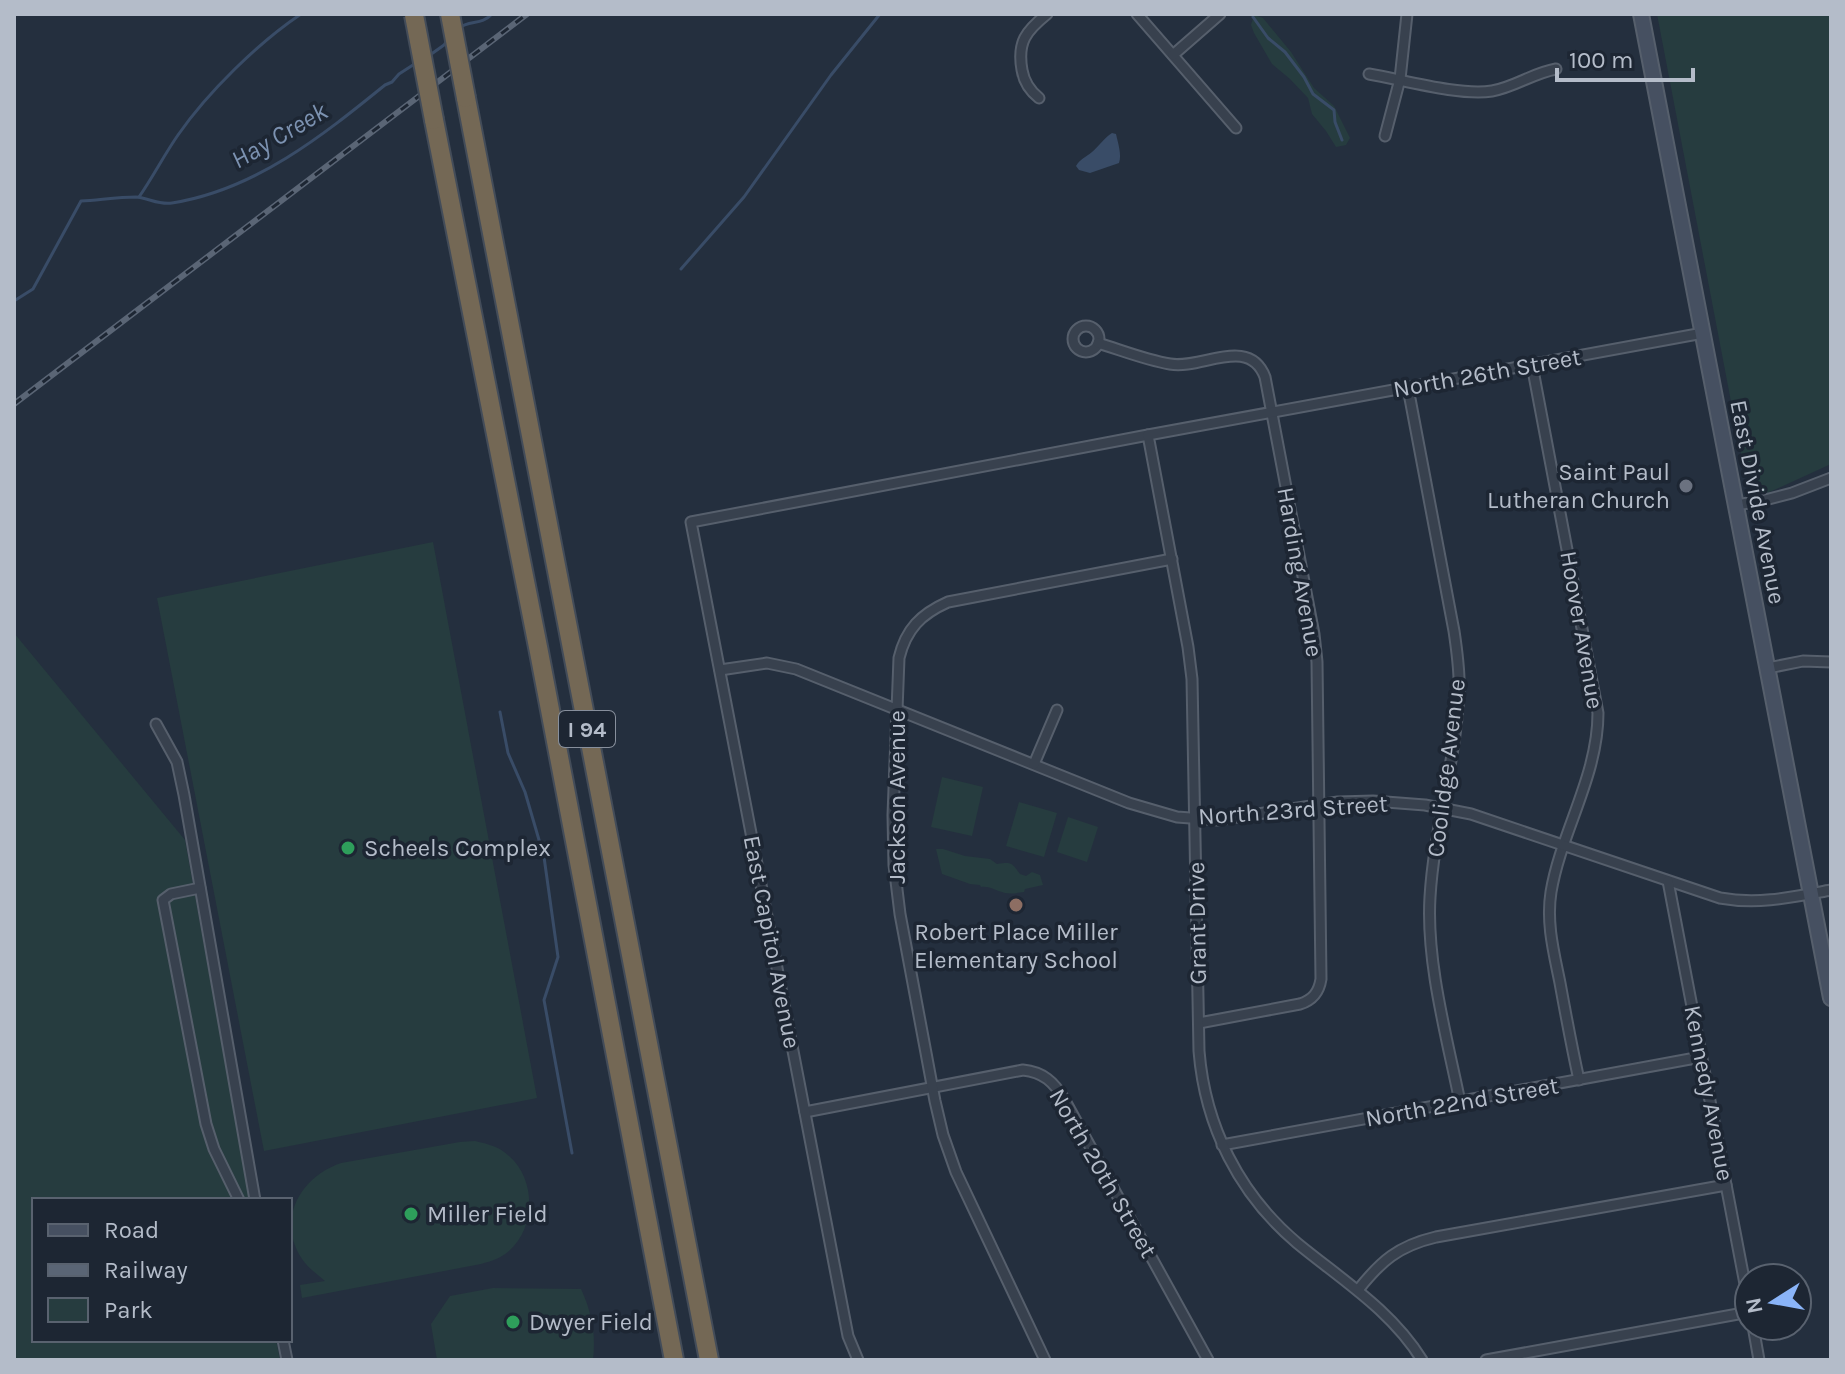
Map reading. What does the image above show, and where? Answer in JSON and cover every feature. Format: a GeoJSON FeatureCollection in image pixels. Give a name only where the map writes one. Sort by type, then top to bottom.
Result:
{"type":"FeatureCollection","features":[{"type":"Feature","properties":{"kind":"highway","name":"I 94"},"geometry":{"type":"LineString","coordinates":[[414,14],[674,1360]]}},
{"type":"Feature","properties":{"kind":"highway","name":"I 94"},"geometry":{"type":"LineString","coordinates":[[450,14],[709,1360]]}},
{"type":"Feature","properties":{"kind":"street"},"geometry":{"type":"LineString","coordinates":[[1039,98],[1025,82],[1020,52],[1029,31],[1047,14]]}},
{"type":"Feature","properties":{"kind":"street"},"geometry":{"type":"LineString","coordinates":[[1137,14],[1236,128]]}},
{"type":"Feature","properties":{"kind":"street"},"geometry":{"type":"LineString","coordinates":[[1173,55],[1220,14]]}},
{"type":"Feature","properties":{"kind":"street"},"geometry":{"type":"LineString","coordinates":[[1385,136],[1400,79],[1407,14]]}},
{"type":"Feature","properties":{"kind":"street","name":"East Divide Avenue"},"geometry":{"type":"LineString","coordinates":[[1641,14],[1831,998]]}},
{"type":"Feature","properties":{"kind":"street"},"geometry":{"type":"LineString","coordinates":[[1369,74],[1484,92],[1502,89],[1556,69]]}},
{"type":"Feature","properties":{"kind":"street","name":"North 26th Street"},"geometry":{"type":"LineString","coordinates":[[1272,413],[1703,333]]}},
{"type":"Feature","properties":{"kind":"street","name":"Harding Avenue"},"geometry":{"type":"LineString","coordinates":[[1098,343],[1171,365],[1231,356],[1247,357],[1262,371],[1314,634],[1317,662],[1321,979],[1318,991],[1300,1004],[1199,1023]]}},
{"type":"Feature","properties":{"kind":"street","name":"Hoover Avenue"},"geometry":{"type":"LineString","coordinates":[[1532,365],[1598,713],[1589,769],[1552,887],[1549,921],[1579,1080]]}},
{"type":"Feature","properties":{"kind":"street","name":"Coolidge Avenue"},"geometry":{"type":"LineString","coordinates":[[1408,388],[1457,651],[1458,710],[1431,882],[1431,938],[1435,975],[1460,1102]]}},
{"type":"Feature","properties":{"kind":"street"},"geometry":{"type":"LineString","coordinates":[[1148,435],[1272,413]]}},
{"type":"Feature","properties":{"kind":"street","name":"East Capitol Avenue"},"geometry":{"type":"LineString","coordinates":[[858,1360],[848,1336],[691,522],[1148,435]]}},
{"type":"Feature","properties":{"kind":"street","name":"Grant Drive"},"geometry":{"type":"LineString","coordinates":[[1148,435],[1192,679],[1200,1064],[1204,1092],[1222,1145],[1247,1188],[1275,1223],[1385,1314],[1402,1331],[1422,1360]]}},
{"type":"Feature","properties":{"kind":"street"},"geometry":{"type":"LineString","coordinates":[[1736,505],[1792,493],[1831,478]]}},
{"type":"Feature","properties":{"kind":"street","name":"Jackson Avenue"},"geometry":{"type":"LineString","coordinates":[[1045,1360],[956,1172],[943,1135],[933,1088],[896,882],[893,815],[899,658],[905,638],[917,621],[948,602],[1172,559]]}},
{"type":"Feature","properties":{"kind":"street"},"geometry":{"type":"LineString","coordinates":[[1768,668],[1803,661],[1831,662]]}},
{"type":"Feature","properties":{"kind":"street","name":"North 23rd Street"},"geometry":{"type":"LineString","coordinates":[[720,670],[758,664],[787,666],[1147,809],[1177,817],[1237,818],[1318,804],[1373,801],[1443,808],[1471,814],[1704,893],[1741,901],[1774,901],[1831,890]]}},
{"type":"Feature","properties":{"kind":"street"},"geometry":{"type":"LineString","coordinates":[[1034,764],[1057,710]]}},
{"type":"Feature","properties":{"kind":"street"},"geometry":{"type":"LineString","coordinates":[[156,724],[177,762],[255,1198]]}},
{"type":"Feature","properties":{"kind":"street","name":"Kennedy Avenue"},"geometry":{"type":"LineString","coordinates":[[1668,881],[1741,1262]]}},
{"type":"Feature","properties":{"kind":"street"},"geometry":{"type":"LineString","coordinates":[[200,888],[171,894],[163,900],[209,1137],[238,1198]]}},
{"type":"Feature","properties":{"kind":"street","name":"North 22nd Street"},"geometry":{"type":"LineString","coordinates":[[1222,1145],[1701,1057]]}},
{"type":"Feature","properties":{"kind":"street","name":"North 20th Street"},"geometry":{"type":"LineString","coordinates":[[805,1112],[1023,1070],[1039,1073],[1053,1083],[1064,1099],[1208,1360]]}},
{"type":"Feature","properties":{"kind":"street"},"geometry":{"type":"LineString","coordinates":[[1358,1290],[1387,1258],[1415,1243],[1436,1237],[1726,1185]]}},
{"type":"Feature","properties":{"kind":"street"},"geometry":{"type":"LineString","coordinates":[[1486,1360],[1733,1315]]}},
{"type":"Feature","properties":{"kind":"green space"},"geometry":{"type":"Polygon","coordinates":[[[1657,14],[1831,14],[1831,464],[1750,501],[1657,14]]]}},
{"type":"Feature","properties":{"kind":"green space"},"geometry":{"type":"Polygon","coordinates":[[[1254,15],[1263,18],[1291,52],[1314,88],[1334,106],[1350,138],[1346,145],[1336,147],[1312,114],[1308,98],[1272,64],[1251,25],[1254,15]]]}},
{"type":"Feature","properties":{"kind":"green space","name":"Scheels Complex"},"geometry":{"type":"Polygon","coordinates":[[[433,542],[537,1098],[264,1151],[157,598],[433,542]]]}},
{"type":"Feature","properties":{"kind":"green space"},"geometry":{"type":"Polygon","coordinates":[[[14,633],[185,840],[250,1198],[32,1198],[32,1342],[276,1342],[280,1360],[14,1360],[14,633]]]}},
{"type":"Feature","properties":{"kind":"green space"},"geometry":{"type":"Polygon","coordinates":[[[942,777],[983,787],[972,836],[931,827],[942,777]]]}},
{"type":"Feature","properties":{"kind":"green space"},"geometry":{"type":"Polygon","coordinates":[[[1019,802],[1057,813],[1044,857],[1006,846],[1019,802]]]}},
{"type":"Feature","properties":{"kind":"green space"},"geometry":{"type":"Polygon","coordinates":[[[1068,817],[1098,827],[1087,862],[1057,852],[1068,817]]]}},
{"type":"Feature","properties":{"kind":"green space"},"geometry":{"type":"Polygon","coordinates":[[[936,849],[990,859],[997,864],[1011,864],[1020,874],[1026,876],[1032,872],[1040,875],[1043,885],[1010,893],[970,884],[942,874],[936,849]]]}},
{"type":"Feature","properties":{"kind":"green space"},"geometry":{"type":"Polygon","coordinates":[[[475,1141],[494,1146],[518,1166],[524,1177],[528,1190],[528,1216],[518,1241],[509,1251],[481,1264],[302,1298],[300,1285],[325,1281],[302,1259],[292,1234],[296,1202],[314,1178],[341,1163],[475,1141]]]}},
{"type":"Feature","properties":{"kind":"green space","name":"Dwyer Field"},"geometry":{"type":"Polygon","coordinates":[[[493,1288],[581,1289],[592,1324],[593,1360],[437,1360],[431,1324],[450,1296],[493,1288]]]}},
{"type":"Feature","properties":{"kind":"water"},"geometry":{"type":"Polygon","coordinates":[[[1112,133],[1116,134],[1118,141],[1119,163],[1090,173],[1079,170],[1076,166],[1080,161],[1112,133]]]}},
{"type":"Feature","properties":{"kind":"waterway"},"geometry":{"type":"LineString","coordinates":[[139,197],[178,135],[219,85],[251,54],[301,14]]}},
{"type":"Feature","properties":{"kind":"waterway","name":"Hay Creek"},"geometry":{"type":"LineString","coordinates":[[458,28],[484,20],[492,14]]}},
{"type":"Feature","properties":{"kind":"waterway"},"geometry":{"type":"LineString","coordinates":[[681,269],[744,197],[831,75],[880,14]]}},
{"type":"Feature","properties":{"kind":"waterway"},"geometry":{"type":"LineString","coordinates":[[1253,17],[1268,38],[1285,52],[1313,94],[1334,110],[1342,140]]}},
{"type":"Feature","properties":{"kind":"waterway","name":"Hay Creek"},"geometry":{"type":"LineString","coordinates":[[430,55],[448,39]]}},
{"type":"Feature","properties":{"kind":"waterway","name":"Hay Creek"},"geometry":{"type":"LineString","coordinates":[[14,301],[33,289],[81,201],[136,197],[172,203],[231,186],[312,141],[416,63]]}},
{"type":"Feature","properties":{"kind":"waterway"},"geometry":{"type":"LineString","coordinates":[[500,712],[508,753],[525,792],[544,857],[558,957],[544,1000],[572,1153]]}},
{"type":"Feature","properties":{"kind":"railway"},"geometry":{"type":"LineString","coordinates":[[14,404],[527,14]]}},
{"type":"Feature","properties":{"kind":"place","name":"Saint Paul Lutheran Church"},"geometry":{"type":"Point","coordinates":[1686,486]}},
{"type":"Feature","properties":{"kind":"place","name":"Scheels Complex"},"geometry":{"type":"Point","coordinates":[348,848]}},
{"type":"Feature","properties":{"kind":"place","name":"Robert Place Miller Elementary School"},"geometry":{"type":"Point","coordinates":[1016,905]}},
{"type":"Feature","properties":{"kind":"place","name":"Miller Field"},"geometry":{"type":"Point","coordinates":[411,1214]}},
{"type":"Feature","properties":{"kind":"place","name":"Dwyer Field"},"geometry":{"type":"Point","coordinates":[513,1322]}}]}
